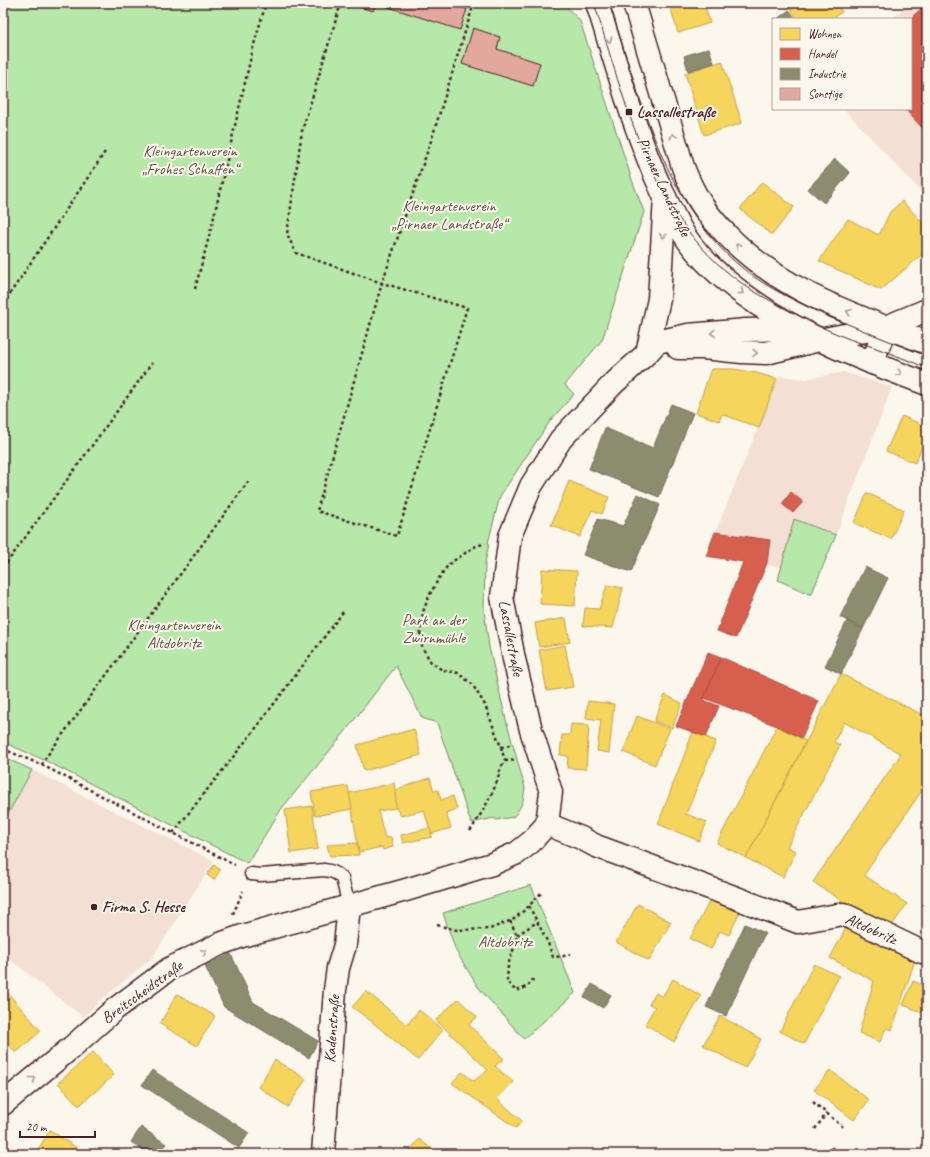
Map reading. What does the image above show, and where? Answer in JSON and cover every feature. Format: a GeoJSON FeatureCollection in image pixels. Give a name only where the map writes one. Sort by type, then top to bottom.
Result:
{"type":"FeatureCollection","features":[{"type":"Feature","properties":{"kind":"street","name":"Pirnaer Landstraße"},"geometry":{"type":"LineString","coordinates":[[597,3],[644,148],[676,219],[687,239],[701,257],[716,272],[763,308],[820,340],[872,363],[927,384]]}},
{"type":"Feature","properties":{"kind":"street","name":"Pirnaer Landstraße"},"geometry":{"type":"LineString","coordinates":[[634,3],[682,167],[702,206],[715,222],[742,250],[775,275],[801,290],[829,304],[927,343]]}},
{"type":"Feature","properties":{"kind":"street"},"geometry":{"type":"LineString","coordinates":[[665,197],[659,299],[647,353],[677,348],[702,348],[766,353],[820,340],[886,327],[927,310]]}},
{"type":"Feature","properties":{"kind":"street"},"geometry":{"type":"LineString","coordinates":[[872,363],[886,327]]}},
{"type":"Feature","properties":{"kind":"street","name":"Lassallestraße"},"geometry":{"type":"LineString","coordinates":[[547,824],[551,792],[530,723],[514,659],[502,597],[510,536],[531,486],[561,439],[612,385],[647,353]]}},
{"type":"Feature","properties":{"kind":"street"},"geometry":{"type":"LineString","coordinates":[[349,906],[492,864],[517,853],[531,842],[547,824]]}},
{"type":"Feature","properties":{"kind":"street","name":"Altdobritz"},"geometry":{"type":"LineString","coordinates":[[547,824],[596,846],[798,922],[843,914],[927,953]]}},
{"type":"Feature","properties":{"kind":"street","name":"Breitscheidstraße"},"geometry":{"type":"LineString","coordinates":[[3,1104],[115,1009],[169,969],[238,937],[349,906]]}},
{"type":"Feature","properties":{"kind":"street","name":"Kadenstraße"},"geometry":{"type":"LineString","coordinates":[[323,1154],[335,990],[338,968],[345,945],[349,906]]}},
{"type":"Feature","properties":{"kind":"lane"},"geometry":{"type":"LineString","coordinates":[[251,874],[261,875],[324,870],[333,871],[342,878],[349,906]]}},
{"type":"Feature","properties":{"kind":"path"},"geometry":{"type":"LineString","coordinates":[[195,289],[212,225],[253,48],[266,3]]}},
{"type":"Feature","properties":{"kind":"path"},"geometry":{"type":"LineString","coordinates":[[341,3],[302,131],[287,234],[296,253],[382,283],[467,308],[397,536],[317,511],[382,283],[431,142],[474,3]]}},
{"type":"Feature","properties":{"kind":"path"},"geometry":{"type":"LineString","coordinates":[[3,304],[105,152]]}},
{"type":"Feature","properties":{"kind":"path"},"geometry":{"type":"LineString","coordinates":[[3,568],[152,363]]}},
{"type":"Feature","properties":{"kind":"path"},"geometry":{"type":"LineString","coordinates":[[42,765],[44,760],[248,482]]}},
{"type":"Feature","properties":{"kind":"path"},"geometry":{"type":"LineString","coordinates":[[470,831],[483,811],[505,761],[485,705],[472,684],[458,673],[442,670],[431,662],[422,647],[420,632],[423,612],[429,596],[449,564],[474,547],[487,543]]}},
{"type":"Feature","properties":{"kind":"path"},"geometry":{"type":"LineString","coordinates":[[173,833],[256,728],[343,612]]}},
{"type":"Feature","properties":{"kind":"path"},"geometry":{"type":"LineString","coordinates":[[3,749],[42,765],[251,874],[233,913],[238,937]]}},
{"type":"Feature","properties":{"kind":"path"},"geometry":{"type":"LineString","coordinates":[[437,925],[456,930],[490,929],[514,919],[529,906],[542,891]]}},
{"type":"Feature","properties":{"kind":"path"},"geometry":{"type":"LineString","coordinates":[[529,906],[548,943],[553,957],[570,954]]}},
{"type":"Feature","properties":{"kind":"path"},"geometry":{"type":"LineString","coordinates":[[510,921],[517,934],[516,944],[508,965],[507,982],[516,991],[524,989],[533,979]]}},
{"type":"Feature","properties":{"kind":"path"},"geometry":{"type":"LineString","coordinates":[[517,934],[537,922]]}},
{"type":"Feature","properties":{"kind":"path"},"geometry":{"type":"LineString","coordinates":[[813,1102],[843,1127]]}},
{"type":"Feature","properties":{"kind":"path"},"geometry":{"type":"LineString","coordinates":[[814,1129],[827,1113]]}},
{"type":"Feature","properties":{"kind":"path"},"geometry":{"type":"LineString","coordinates":[[828,1154],[834,1145]]}},
{"type":"Feature","properties":{"kind":"shaded area"},"geometry":{"type":"Polygon","coordinates":[[[909,3],[927,3],[927,198],[845,110],[912,110],[912,18],[893,18],[909,3]]]}},
{"type":"Feature","properties":{"kind":"shaded area"},"geometry":{"type":"Polygon","coordinates":[[[844,372],[892,387],[836,535],[794,519],[781,567],[706,556],[779,376],[806,379],[844,372]]]}},
{"type":"Feature","properties":{"kind":"shaded area","name":"Firma S. Hesse"},"geometry":{"type":"Polygon","coordinates":[[[32,770],[214,861],[152,958],[102,999],[83,1017],[3,954],[3,824],[32,770]]]}},
{"type":"Feature","properties":{"kind":"green space"},"geometry":{"type":"Polygon","coordinates":[[[3,3],[567,3],[566,6],[580,21],[632,180],[644,212],[602,340],[565,385],[574,394],[550,421],[500,496],[488,543],[485,563],[484,610],[489,647],[506,720],[525,788],[523,801],[517,813],[513,817],[496,820],[494,818],[471,823],[437,723],[422,718],[396,666],[341,737],[282,808],[247,863],[44,760],[3,742],[3,3]]]}},
{"type":"Feature","properties":{"kind":"green space"},"geometry":{"type":"Polygon","coordinates":[[[794,519],[836,535],[811,595],[778,580],[794,519]]]}},
{"type":"Feature","properties":{"kind":"green space"},"geometry":{"type":"Polygon","coordinates":[[[3,757],[32,770],[3,823],[3,757]]]}},
{"type":"Feature","properties":{"kind":"green space","name":"Altdobritz"},"geometry":{"type":"Polygon","coordinates":[[[531,885],[575,993],[524,1039],[478,987],[456,951],[443,913],[531,885]]]}},
{"type":"Feature","properties":{"kind":"building: Wohnen"},"geometry":{"type":"Polygon","coordinates":[[[669,3],[704,3],[710,23],[678,33],[669,3]]]}},
{"type":"Feature","properties":{"kind":"building: Wohnen"},"geometry":{"type":"Polygon","coordinates":[[[786,3],[836,3],[842,12],[833,18],[797,18],[786,3]]]}},
{"type":"Feature","properties":{"kind":"building: Wohnen"},"geometry":{"type":"Polygon","coordinates":[[[722,61],[742,123],[704,135],[685,73],[722,61]]]}},
{"type":"Feature","properties":{"kind":"building: Wohnen"},"geometry":{"type":"Polygon","coordinates":[[[762,182],[794,207],[772,235],[740,209],[762,182]]]}},
{"type":"Feature","properties":{"kind":"building: Wohnen"},"geometry":{"type":"Polygon","coordinates":[[[902,201],[927,227],[927,250],[881,290],[819,261],[848,219],[879,235],[890,212],[902,201]]]}},
{"type":"Feature","properties":{"kind":"building: Wohnen"},"geometry":{"type":"Polygon","coordinates":[[[711,369],[734,369],[757,373],[777,379],[759,428],[722,414],[719,421],[696,413],[711,369]]]}},
{"type":"Feature","properties":{"kind":"building: Wohnen"},"geometry":{"type":"Polygon","coordinates":[[[902,416],[927,427],[927,435],[915,463],[886,451],[902,416]]]}},
{"type":"Feature","properties":{"kind":"building: Wohnen"},"geometry":{"type":"Polygon","coordinates":[[[569,481],[609,497],[602,514],[592,510],[580,537],[551,525],[569,481]]]}},
{"type":"Feature","properties":{"kind":"building: Wohnen"},"geometry":{"type":"Polygon","coordinates":[[[867,493],[904,510],[891,539],[854,523],[867,493]]]}},
{"type":"Feature","properties":{"kind":"building: Wohnen"},"geometry":{"type":"Polygon","coordinates":[[[542,569],[577,571],[575,606],[540,604],[542,569]]]}},
{"type":"Feature","properties":{"kind":"building: Wohnen"},"geometry":{"type":"Polygon","coordinates":[[[607,585],[623,588],[613,628],[583,626],[585,608],[599,609],[607,585]]]}},
{"type":"Feature","properties":{"kind":"building: Wohnen"},"geometry":{"type":"Polygon","coordinates":[[[566,618],[570,642],[539,647],[535,623],[566,618]]]}},
{"type":"Feature","properties":{"kind":"building: Wohnen"},"geometry":{"type":"Polygon","coordinates":[[[565,645],[573,687],[547,691],[539,650],[565,645]]]}},
{"type":"Feature","properties":{"kind":"building: Wohnen"},"geometry":{"type":"Polygon","coordinates":[[[841,674],[927,717],[927,783],[864,875],[907,904],[888,931],[813,882],[901,754],[844,722],[834,742],[840,745],[787,847],[796,851],[783,877],[746,858],[841,674]]]}},
{"type":"Feature","properties":{"kind":"building: Wohnen"},"geometry":{"type":"Polygon","coordinates":[[[665,695],[682,703],[672,728],[654,721],[665,695]]]}},
{"type":"Feature","properties":{"kind":"building: Wohnen"},"geometry":{"type":"Polygon","coordinates":[[[588,701],[614,704],[609,753],[597,751],[601,720],[586,718],[588,701]]]}},
{"type":"Feature","properties":{"kind":"building: Wohnen"},"geometry":{"type":"Polygon","coordinates":[[[637,716],[670,729],[655,765],[623,752],[637,716]]]}},
{"type":"Feature","properties":{"kind":"building: Wohnen"},"geometry":{"type":"Polygon","coordinates":[[[571,724],[589,725],[586,769],[567,768],[568,756],[560,755],[562,735],[570,735],[571,724]]]}},
{"type":"Feature","properties":{"kind":"building: Wohnen"},"geometry":{"type":"Polygon","coordinates":[[[777,726],[806,741],[746,858],[717,843],[777,726]]]}},
{"type":"Feature","properties":{"kind":"building: Wohnen"},"geometry":{"type":"Polygon","coordinates":[[[414,729],[421,755],[364,771],[357,745],[414,729]]]}},
{"type":"Feature","properties":{"kind":"building: Wohnen"},"geometry":{"type":"Polygon","coordinates":[[[693,732],[716,741],[686,814],[707,822],[699,841],[658,824],[693,732]]]}},
{"type":"Feature","properties":{"kind":"building: Wohnen"},"geometry":{"type":"Polygon","coordinates":[[[430,778],[434,791],[438,790],[441,800],[453,796],[457,809],[446,813],[451,828],[431,834],[424,810],[401,816],[396,808],[395,790],[430,778]]]}},
{"type":"Feature","properties":{"kind":"building: Wohnen"},"geometry":{"type":"Polygon","coordinates":[[[394,783],[396,808],[378,811],[385,838],[391,837],[393,847],[383,850],[382,847],[359,852],[349,793],[394,783]]]}},
{"type":"Feature","properties":{"kind":"building: Wohnen"},"geometry":{"type":"Polygon","coordinates":[[[348,786],[352,809],[315,816],[311,792],[348,786]]]}},
{"type":"Feature","properties":{"kind":"building: Wohnen"},"geometry":{"type":"Polygon","coordinates":[[[312,806],[318,849],[291,853],[285,810],[312,806]]]}},
{"type":"Feature","properties":{"kind":"building: Wohnen"},"geometry":{"type":"Polygon","coordinates":[[[430,828],[432,837],[403,843],[401,835],[430,828]]]}},
{"type":"Feature","properties":{"kind":"building: Wohnen"},"geometry":{"type":"Polygon","coordinates":[[[357,843],[359,855],[330,856],[327,845],[357,843]]]}},
{"type":"Feature","properties":{"kind":"building: Wohnen"},"geometry":{"type":"Polygon","coordinates":[[[214,865],[220,870],[214,880],[207,875],[214,865]]]}},
{"type":"Feature","properties":{"kind":"building: Wohnen"},"geometry":{"type":"Polygon","coordinates":[[[711,898],[740,912],[729,935],[720,931],[711,949],[690,939],[711,898]]]}},
{"type":"Feature","properties":{"kind":"building: Wohnen"},"geometry":{"type":"Polygon","coordinates":[[[638,904],[671,922],[649,961],[616,942],[638,904]]]}},
{"type":"Feature","properties":{"kind":"building: Wohnen"},"geometry":{"type":"Polygon","coordinates":[[[846,928],[915,960],[892,1030],[886,1028],[880,1042],[859,1033],[874,981],[830,958],[846,928]]]}},
{"type":"Feature","properties":{"kind":"building: Wohnen"},"geometry":{"type":"Polygon","coordinates":[[[814,964],[839,976],[804,1044],[780,1031],[814,964]]]}},
{"type":"Feature","properties":{"kind":"building: Wohnen"},"geometry":{"type":"Polygon","coordinates":[[[673,979],[701,996],[674,1042],[645,1024],[655,1007],[649,1004],[656,993],[662,997],[673,979]]]}},
{"type":"Feature","properties":{"kind":"building: Wohnen"},"geometry":{"type":"Polygon","coordinates":[[[913,981],[927,987],[927,1014],[903,1005],[913,981]]]}},
{"type":"Feature","properties":{"kind":"building: Wohnen"},"geometry":{"type":"Polygon","coordinates":[[[366,991],[407,1025],[419,1010],[443,1030],[418,1060],[352,1007],[366,991]]]}},
{"type":"Feature","properties":{"kind":"building: Wohnen"},"geometry":{"type":"Polygon","coordinates":[[[7,992],[41,1031],[16,1053],[3,1038],[3,996],[7,992]]]}},
{"type":"Feature","properties":{"kind":"building: Wohnen"},"geometry":{"type":"Polygon","coordinates":[[[177,994],[215,1016],[197,1046],[160,1024],[177,994]]]}},
{"type":"Feature","properties":{"kind":"building: Wohnen"},"geometry":{"type":"Polygon","coordinates":[[[458,999],[477,1017],[469,1025],[504,1059],[495,1066],[513,1082],[497,1099],[522,1121],[516,1128],[452,1083],[462,1072],[474,1081],[488,1070],[436,1020],[458,999]]]}},
{"type":"Feature","properties":{"kind":"building: Wohnen"},"geometry":{"type":"Polygon","coordinates":[[[720,1016],[761,1039],[745,1068],[703,1045],[720,1016]]]}},
{"type":"Feature","properties":{"kind":"building: Wohnen"},"geometry":{"type":"Polygon","coordinates":[[[93,1052],[114,1075],[79,1106],[58,1083],[93,1052]]]}},
{"type":"Feature","properties":{"kind":"building: Wohnen"},"geometry":{"type":"Polygon","coordinates":[[[275,1060],[306,1079],[288,1107],[258,1087],[275,1060]]]}},
{"type":"Feature","properties":{"kind":"building: Wohnen"},"geometry":{"type":"Polygon","coordinates":[[[830,1070],[869,1100],[854,1120],[814,1090],[830,1070]]]}},
{"type":"Feature","properties":{"kind":"building: Wohnen"},"geometry":{"type":"Polygon","coordinates":[[[50,1130],[84,1153],[35,1154],[50,1130]]]}},
{"type":"Feature","properties":{"kind":"building: Wohnen"},"geometry":{"type":"Polygon","coordinates":[[[419,1139],[438,1154],[407,1154],[419,1139]]]}},
{"type":"Feature","properties":{"kind":"building: Handel"},"geometry":{"type":"Polygon","coordinates":[[[927,3],[927,129],[925,131],[906,110],[912,110],[911,18],[927,3]]]}},
{"type":"Feature","properties":{"kind":"building: Handel"},"geometry":{"type":"Polygon","coordinates":[[[791,492],[803,502],[793,513],[782,504],[791,492]]]}},
{"type":"Feature","properties":{"kind":"building: Handel"},"geometry":{"type":"Polygon","coordinates":[[[715,532],[770,540],[767,563],[736,638],[717,631],[743,562],[706,556],[715,532]]]}},
{"type":"Feature","properties":{"kind":"building: Handel"},"geometry":{"type":"Polygon","coordinates":[[[708,652],[721,657],[703,700],[719,706],[706,737],[676,726],[708,652]]]}},
{"type":"Feature","properties":{"kind":"building: Handel"},"geometry":{"type":"Polygon","coordinates":[[[721,657],[819,701],[802,738],[777,726],[704,698],[721,657]]]}},
{"type":"Feature","properties":{"kind":"building: Industrie"},"geometry":{"type":"Polygon","coordinates":[[[789,10],[795,18],[778,18],[789,10]]]}},
{"type":"Feature","properties":{"kind":"building: Industrie"},"geometry":{"type":"Polygon","coordinates":[[[709,48],[714,63],[688,71],[684,56],[709,48]]]}},
{"type":"Feature","properties":{"kind":"building: Industrie"},"geometry":{"type":"Polygon","coordinates":[[[835,159],[850,173],[824,203],[808,189],[835,159]]]}},
{"type":"Feature","properties":{"kind":"building: Industrie"},"geometry":{"type":"Polygon","coordinates":[[[671,404],[693,413],[659,497],[589,469],[605,428],[653,448],[671,404]]]}},
{"type":"Feature","properties":{"kind":"building: Industrie"},"geometry":{"type":"Polygon","coordinates":[[[638,494],[660,505],[631,572],[583,555],[598,519],[623,526],[638,494]]]}},
{"type":"Feature","properties":{"kind":"building: Industrie"},"geometry":{"type":"Polygon","coordinates":[[[865,567],[888,578],[863,629],[840,617],[865,567]]]}},
{"type":"Feature","properties":{"kind":"building: Industrie"},"geometry":{"type":"Polygon","coordinates":[[[847,621],[863,629],[841,674],[825,666],[847,621]]]}},
{"type":"Feature","properties":{"kind":"building: Industrie"},"geometry":{"type":"Polygon","coordinates":[[[745,924],[765,933],[726,1016],[706,1007],[745,924]]]}},
{"type":"Feature","properties":{"kind":"building: Industrie"},"geometry":{"type":"Polygon","coordinates":[[[231,954],[253,1002],[318,1041],[309,1058],[224,1007],[205,966],[231,954]]]}},
{"type":"Feature","properties":{"kind":"building: Industrie"},"geometry":{"type":"Polygon","coordinates":[[[592,984],[611,995],[603,1008],[584,997],[592,984]]]}},
{"type":"Feature","properties":{"kind":"building: Industrie"},"geometry":{"type":"Polygon","coordinates":[[[152,1070],[249,1133],[239,1148],[142,1085],[152,1070]]]}},
{"type":"Feature","properties":{"kind":"building: Industrie"},"geometry":{"type":"Polygon","coordinates":[[[141,1127],[166,1144],[159,1154],[148,1154],[131,1142],[141,1127]]]}},
{"type":"Feature","properties":{"kind":"building: Sonstige"},"geometry":{"type":"Polygon","coordinates":[[[376,3],[373,11],[349,4],[376,3]]]}},
{"type":"Feature","properties":{"kind":"building: Sonstige"},"geometry":{"type":"Polygon","coordinates":[[[376,3],[447,3],[467,9],[460,30],[376,3]]]}},
{"type":"Feature","properties":{"kind":"building: Sonstige"},"geometry":{"type":"Polygon","coordinates":[[[473,28],[500,37],[497,49],[540,63],[533,86],[462,64],[473,28]]]}},
{"type":"Feature","properties":{"kind":"tram line"},"geometry":{"type":"LineString","coordinates":[[594,3],[618,80],[645,156],[663,192],[684,225],[709,255],[745,286],[782,307],[834,333],[927,368]]}},
{"type":"Feature","properties":{"kind":"tram line"},"geometry":{"type":"LineString","coordinates":[[609,3],[640,100],[661,155],[688,206],[705,230],[724,251],[746,271],[772,289],[847,324],[927,356]]}},
{"type":"Feature","properties":{"kind":"place","name":"Lassallestraße"},"geometry":{"type":"Point","coordinates":[629,112]}},
{"type":"Feature","properties":{"kind":"place","name":"Firma S. Hesse"},"geometry":{"type":"Point","coordinates":[94,907]}},
{"type":"Feature","properties":{"kind":"park label","name":"Kleingartenverein „Frohes Schaffen“"},"geometry":{"type":"Point","coordinates":[190,160]}},
{"type":"Feature","properties":{"kind":"park label","name":"Kleingartenverein „Pirnaer Landstraße“"},"geometry":{"type":"Point","coordinates":[449,215]}},
{"type":"Feature","properties":{"kind":"park label","name":"Park an der Zwirnmühle"},"geometry":{"type":"Point","coordinates":[434,629]}},
{"type":"Feature","properties":{"kind":"park label","name":"Kleingartenverein Altdobritz"},"geometry":{"type":"Point","coordinates":[174,634]}}]}
